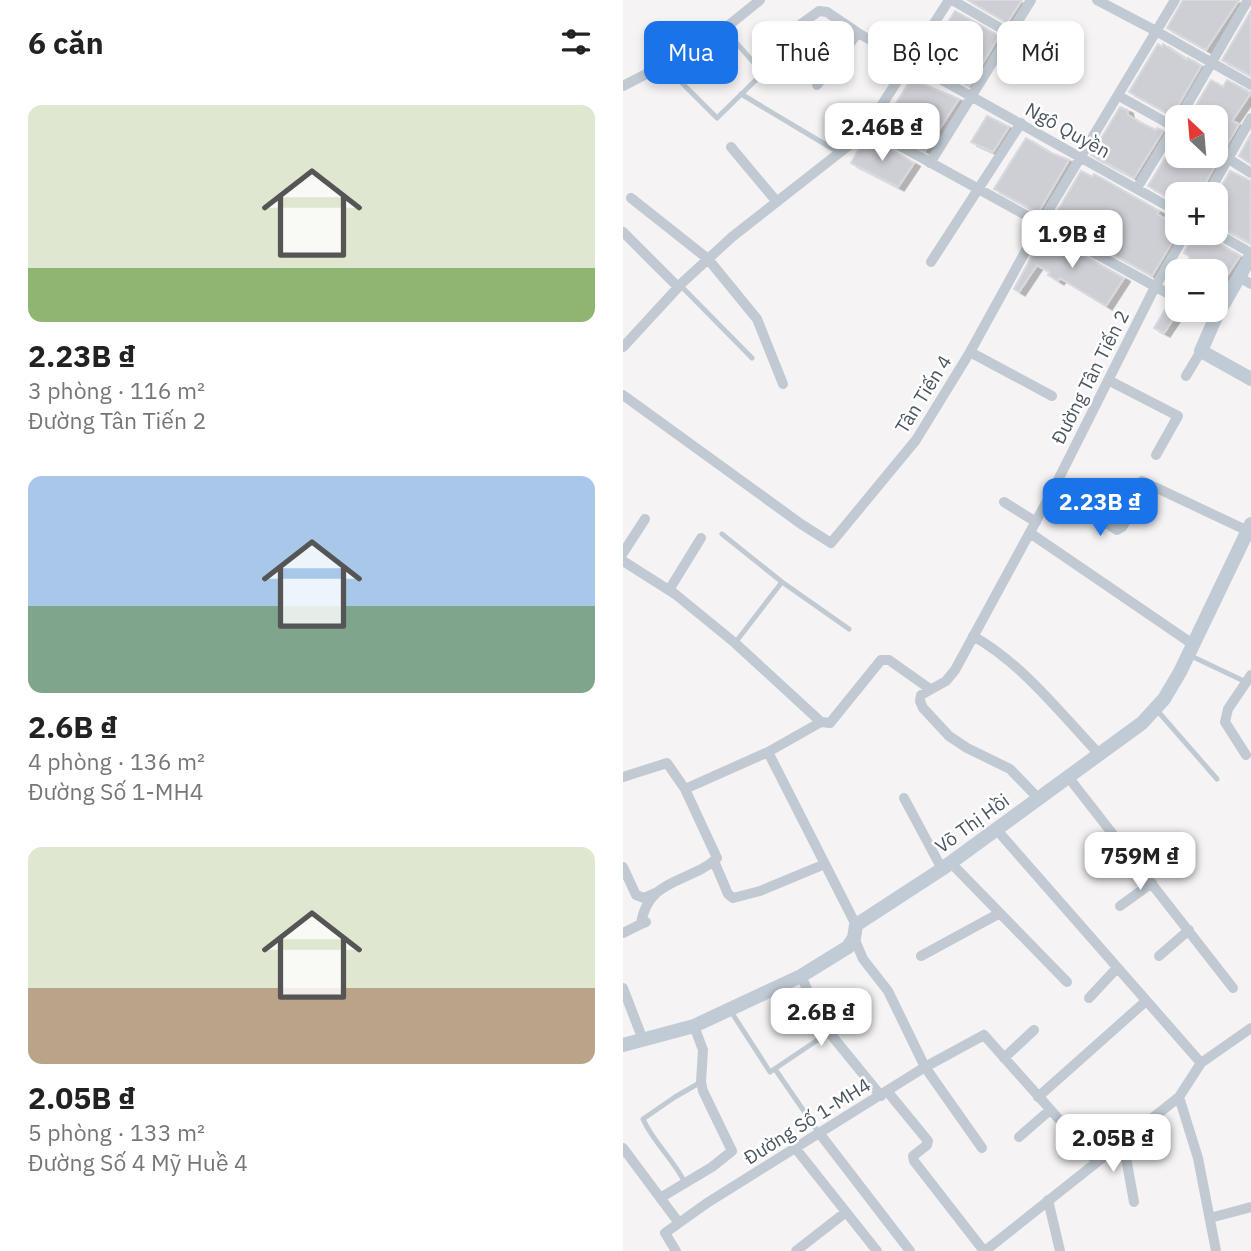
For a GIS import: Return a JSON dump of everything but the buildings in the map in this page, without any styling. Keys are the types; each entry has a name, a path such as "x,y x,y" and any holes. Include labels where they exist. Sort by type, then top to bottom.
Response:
{"street":[{"path":"734,21 760,0"},
{"path":"937,21 951,0 997,26"},
{"path":"1017,21 1031,0"},
{"path":"1097,0 1251,85"},
{"name":"Tân Tiến 4","path":"623,395 831,543 916,440 970,352 1041,223 1175,0"},
{"path":"1188,105 1248,0"},
{"name":"Ngô Quyền","path":"805,21 823,11 839,21"},
{"name":"Ngô Quyền","path":"854,30 868,38"},
{"path":"854,38 858,33"},
{"path":"930,163 997,53"},
{"path":"623,86 644,75"},
{"path":"865,134 896,84"},
{"name":"Ngô Quyền","path":"950,84 1165,205"},
{"path":"1119,96 1165,118"},
{"path":"1229,156 1251,118"},
{"path":"931,262 1021,123"},
{"path":"623,347 679,286 708,259 839,153 865,134 874,132 1165,292"},
{"path":"1136,188 1165,143"},
{"path":"731,147 777,202"},
{"path":"1229,159 1251,173"},
{"path":"631,198 708,259 757,319 783,384"},
{"path":"623,232 679,286"},
{"path":"1228,240 1251,254 1245,281 1228,303"},
{"name":"Đường Tân Tiến 2","path":"930,689 946,681 973,636 1053,490 1155,287 1179,245"},
{"path":"1186,376 1214,322"},
{"path":"1201,351 1251,379"},
{"path":"970,352 1052,396"},
{"path":"1108,380 1178,416 1156,455"},
{"path":"1142,481 1249,528"},
{"path":"1053,490 1117,530 1135,508"},
{"path":"1004,502 1191,650"},
{"path":"623,553 645,519"},
{"name":"Võ Thị Hồi","path":"623,1045 694,1027 801,976 848,947 855,932 1142,723 1164,699 1191,650 1249,528"},
{"path":"669,590 701,538"},
{"path":"623,561 669,590 735,643 821,722"},
{"path":"973,636 992,646 1020,671 1100,755"},
{"path":"685,789 768,752 821,722 830,723 881,660 889,660 930,689 921,695 920,701 923,708 949,736 1010,769 1039,799"},
{"path":"1245,755 1225,722 1228,709 1248,679"},
{"path":"768,752 825,864 855,932 863,959 888,991 925,1068 982,1148"},
{"path":"623,778 667,763 685,789 717,856 714,861 644,898 636,895 623,867"},
{"path":"1069,778 1233,988"},
{"path":"904,798 947,866 1000,913 1067,982"},
{"path":"996,829 1201,1063"},
{"path":"714,861 728,894 733,898 760,891 825,864"},
{"path":"1119,906 1152,883"},
{"path":"623,933 643,923 643,912 655,893"},
{"path":"921,956 1000,913"},
{"path":"1159,956 1189,930"},
{"path":"1089,998 1117,968"},
{"path":"801,976 829,1032 927,1141 927,1145 913,1156 915,1161 985,1251 999,1246 1048,1200 1179,1097 1201,1063 1251,1028"},
{"path":"623,988 643,1040"},
{"path":"1038,1097 1146,1001"},
{"path":"660,1198 732,1152 701,1082 703,1050 694,1027"},
{"path":"1004,1058 1034,1030"},
{"name":"Đường Số 1-MH4","path":"679,1223 884,1093 984,1035 1097,1162"},
{"path":"1179,1097 1198,1158 1216,1251"},
{"path":"1019,1137 1050,1111"},
{"path":"820,1134 910,1251"},
{"path":"1123,1141 1134,1202"},
{"path":"623,1148 679,1223 665,1233 673,1250"},
{"path":"796,1149 877,1251"},
{"path":"1048,1200 1059,1251"},
{"path":"1210,1218 1251,1207"},
{"path":"796,1251 846,1212"}],"lane":[{"path":"738,45 752,61"},
{"path":"683,84 717,118 752,84"},
{"path":"741,94 839,153"},
{"path":"679,286 752,358"},
{"path":"722,534 782,582 849,629"},
{"path":"735,643 782,582"},
{"path":"1191,650 1248,679"},
{"path":"1156,708 1217,779"},
{"path":"730,1010 770,1072 829,1032"},
{"path":"775,1069 820,1134"},
{"path":"685,1183 643,1119 701,1082"}]}
